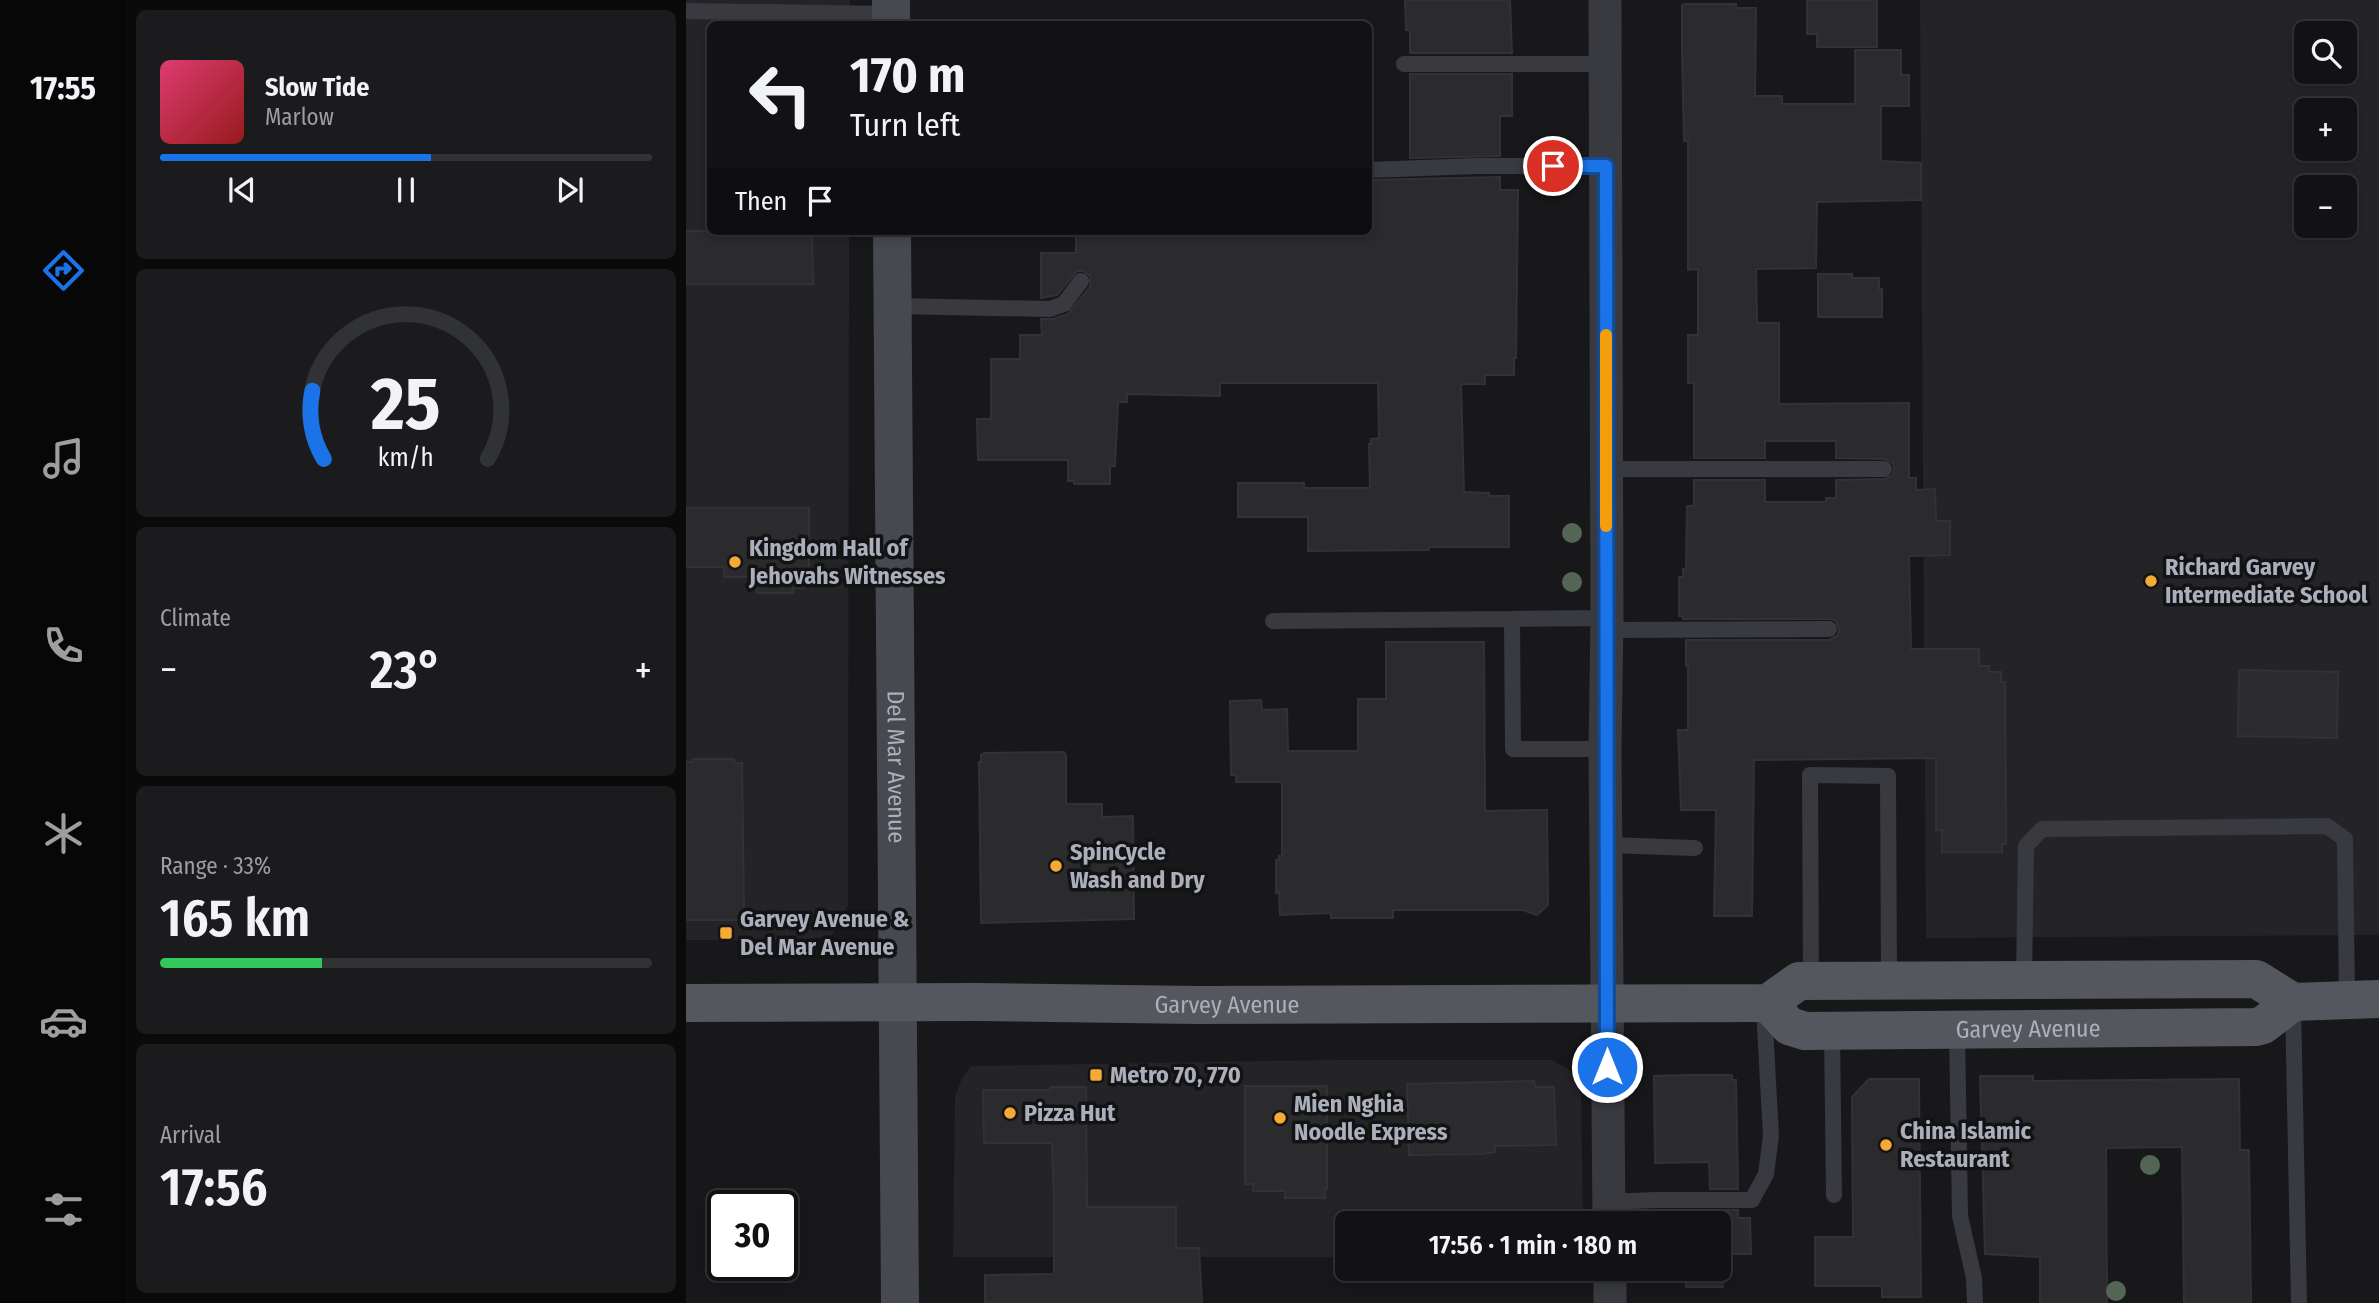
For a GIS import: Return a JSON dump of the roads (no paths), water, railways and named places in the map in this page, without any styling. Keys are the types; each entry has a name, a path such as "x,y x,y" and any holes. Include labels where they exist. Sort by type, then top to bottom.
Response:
{"main road":[{"name":"Del Mar Avenue","path":"892,235 900,1303"},
{"name":"Garvey Avenue","path":"686,1003 1766,1003 1799,981 2256,979 2293,1002 2263,1025 2256,1027 1832,1031 1797,1030 1789,1026 1766,1003"},
{"path":"2293,1002 2363,1000"}],"street":[{"path":"1605,0 1608,1211"},
{"path":"1610,1281 1610,1303"}],"lane":[{"path":"686,11 891,13"},
{"path":"1404,64 1605,64"},
{"path":"1372,170 1477,166 1606,166"},
{"path":"892,306 1051,309 1064,304 1081,281"},
{"path":"1606,469 1884,469"},
{"path":"1513,619 1513,748 1605,748"},
{"path":"1273,621 1513,619 1829,629"},
{"path":"1811,981 1810,775 1888,776 1889,980"},
{"path":"2024,980 2026,846 2042,829 2327,826 2345,839 2363,1000"},
{"path":"1607,845 1695,848"},
{"path":"2293,1002 2299,1303"},
{"path":"1615,1211 1655,1200 1752,1200 1766,1174 1771,1136 1766,1003"},
{"path":"1957,1030 1960,1216 1974,1278 1975,1303"},
{"path":"1832,1031 1834,1195"}],"place":[{"name":"Kingdom Hall of Jehovahs Witnesses","path":"735,562"},
{"name":"Richard Garvey Intermediate School","path":"2151,581"},
{"name":"SpinCycle Wash and Dry","path":"1056,866"},
{"name":"Garvey Avenue & Del Mar Avenue","path":"726,933"},
{"name":"Metro 70, 770","path":"1096,1075"},
{"name":"Pizza Hut","path":"1010,1113"},
{"name":"Mien Nghia Noodle Express","path":"1280,1118"},
{"name":"China Islamic Restaurant","path":"1886,1145"}]}
